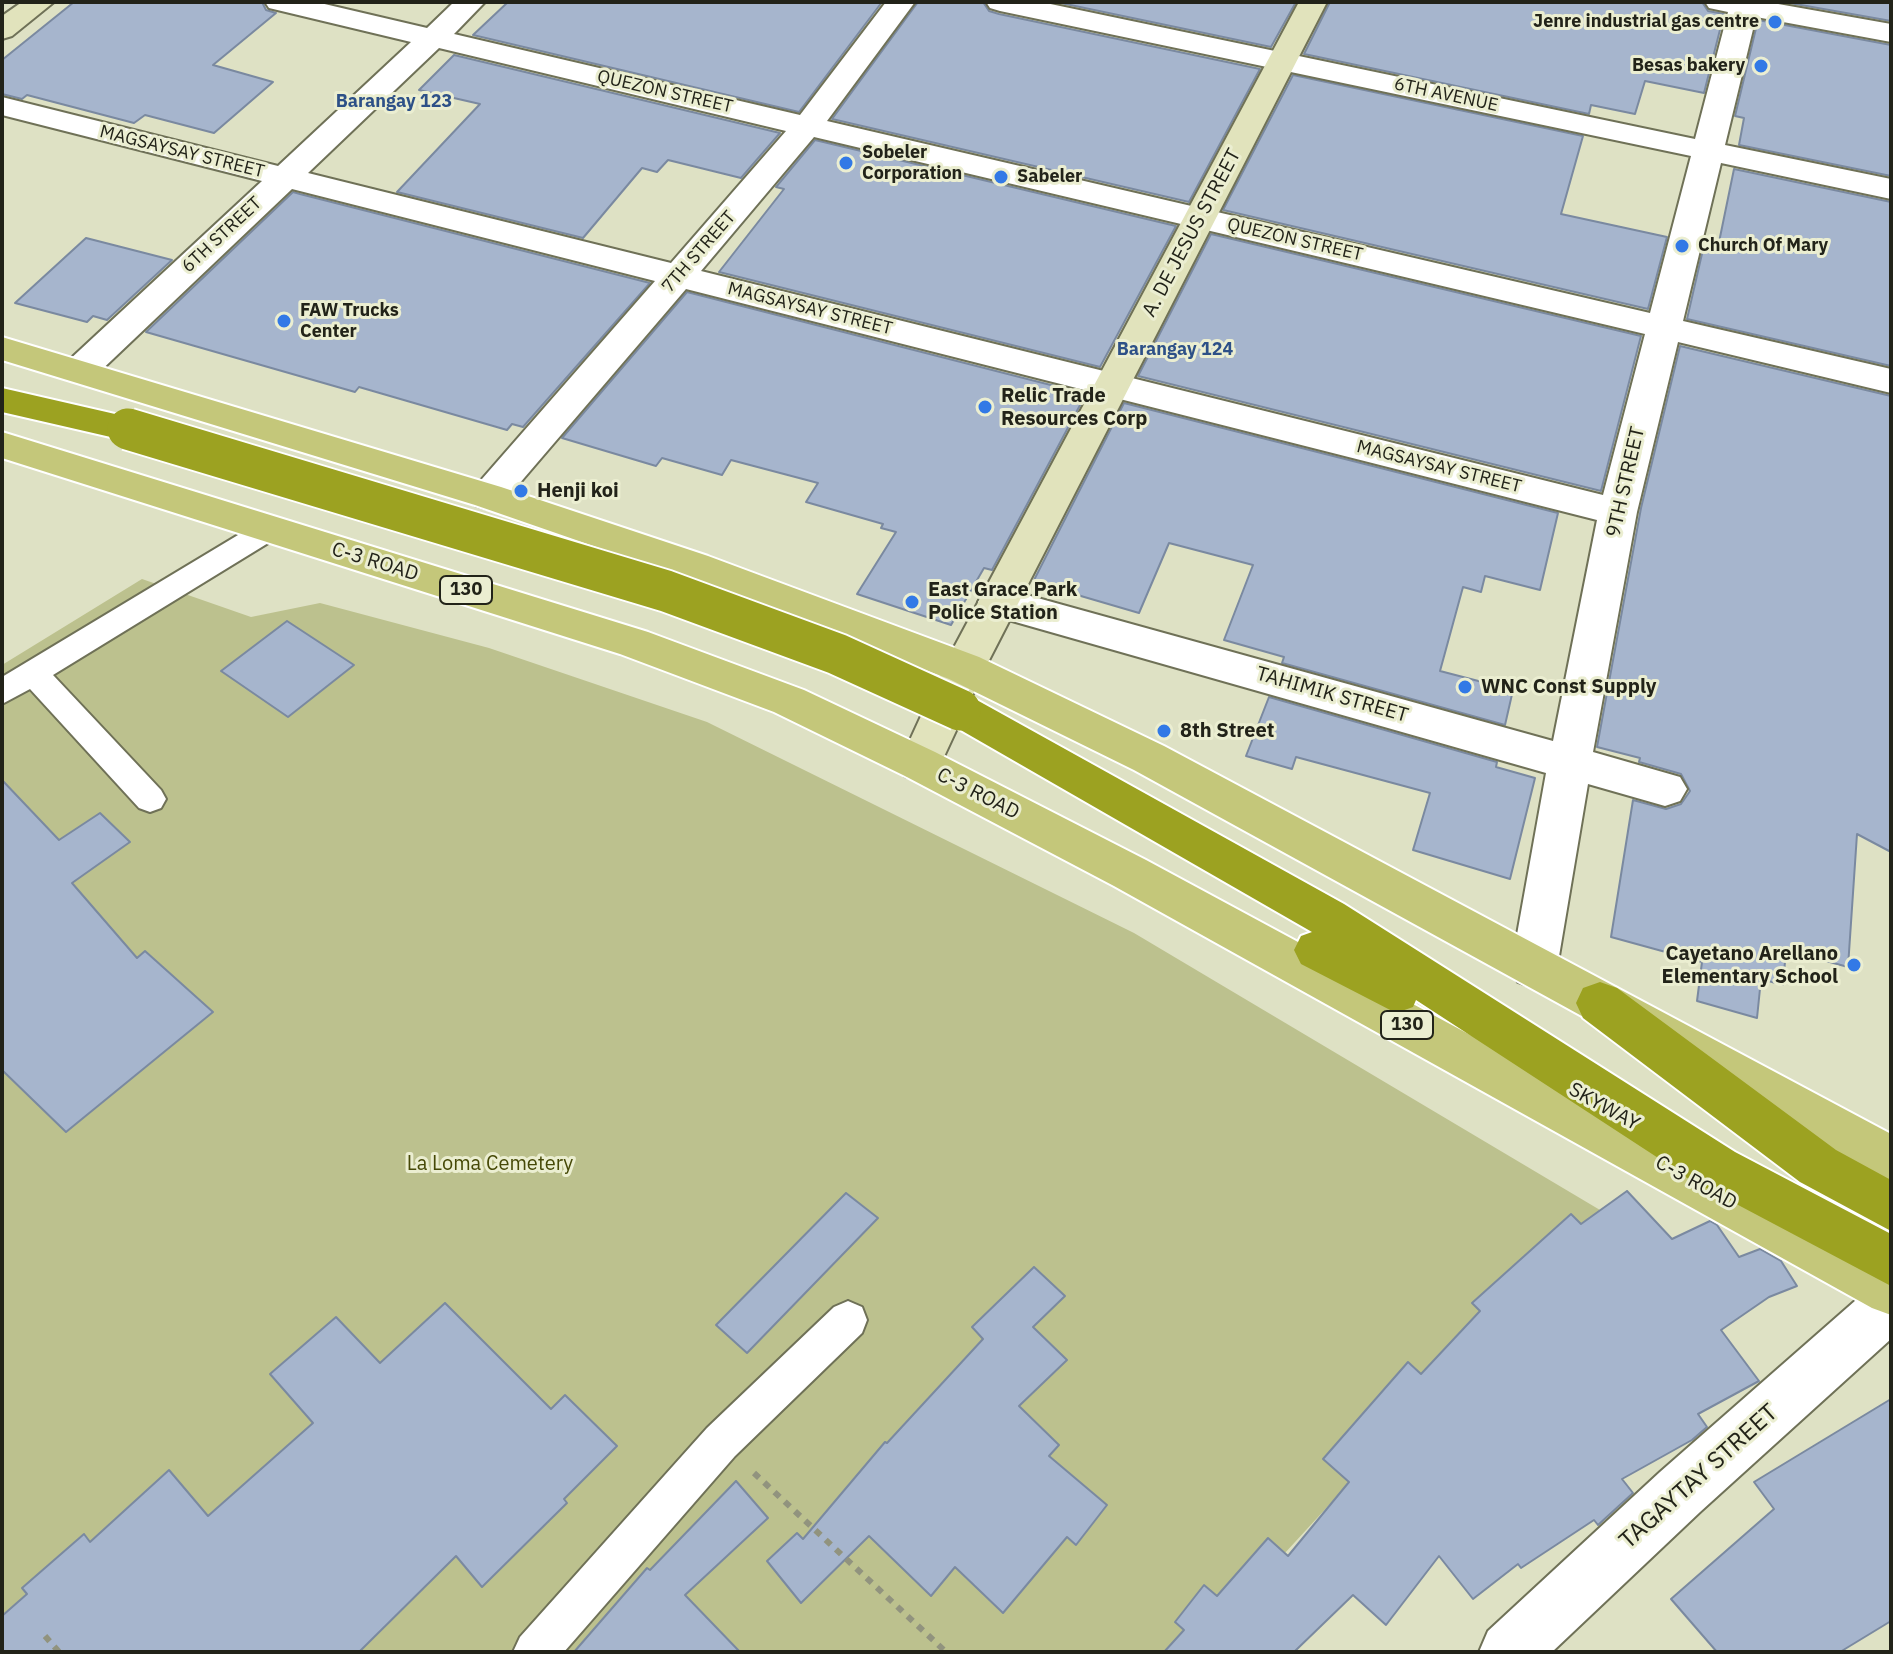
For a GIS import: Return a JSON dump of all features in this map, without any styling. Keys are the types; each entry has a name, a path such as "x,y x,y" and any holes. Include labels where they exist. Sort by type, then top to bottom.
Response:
{"highway":[{"path":"2,400 128,429 666,591 837,654 960,710 1328,918 1717,1168"},
{"name":"SKYWAY","path":"1317,950 1891,1261"},
{"path":"1600,1003 1818,1166 1891,1207"}],"main road":[{"path":"2,30 40,2"},
{"name":"A. DE JESUS STREET","path":"920,764 998,602 1313,2"},
{"path":"2,348 488,496 694,566 964,668 1149,758 1891,1160"},
{"name":"C-3 ROAD","path":"2,445 634,643 789,701 920,764 1130,873 1891,1290"}],"street":[{"name":"QUEZON STREET","path":"279,2 809,124 1891,381"},
{"name":"6TH STREET","path":"80,370 471,2"},
{"name":"7TH STREET","path":"488,496 809,124 901,2"},
{"name":"6TH AVENUE","path":"1000,2 1891,189"},
{"path":"1736,4 1891,33"},
{"name":"9TH STREET","path":"1534,968 1618,512 1709,149 1736,4"},
{"name":"MAGSAYSAY STREET","path":"2,106 1618,512"},
{"name":"TAHIMIK STREET","path":"998,602 1665,789"},
{"name":"TAGAYTAY STREET","path":"1509,1652 1680,1492 1891,1304"}],"lane":[{"path":"2,692 268,530"},
{"path":"33,673 150,799"},
{"path":"535,1652 721,1442 848,1320"}],"path":[{"path":"721,1442 946,1652"},
{"path":"45,1636 59,1652"}],"green space":[{"name":"La Loma Cemetery","path":"142,579 251,617 320,603 489,648 707,722 1134,933 1600,1210 1194,1652 2,1652 2,665"}],"building":[{"path":"74,2 262,2 266,10 276,13 213,65 273,82 214,133 145,115 134,123 27,95 22,99 2,94 2,60"},
{"path":"508,2 882,2 799,112 473,35"},
{"path":"918,2 983,2 989,11 999,14 1260,69 1189,202 832,119"},
{"path":"1056,2 1296,2 1271,47"},
{"path":"1330,2 1702,2 1708,11 1724,14 1704,93 1645,81 1635,114 1591,105 1589,114 1304,54"},
{"path":"1784,2 1891,2 1891,21"},
{"path":"1758,20 1891,45 1891,176 1739,145 1744,118 1735,116"},
{"path":"454,55 780,133 741,178 668,160 657,172 642,168 583,238 397,192 480,104 419,90"},
{"path":"1293,75 1583,136 1561,214 1667,237 1648,309 1223,210"},
{"path":"815,140 1176,226 1100,367 719,272 784,189 776,187"},
{"path":"1734,169 1891,202 1891,366 1687,319 1704,245 1718,247"},
{"path":"293,192 650,283 523,427 512,424 507,430 359,387 355,392 146,332"},
{"path":"1211,234 1641,336 1601,491 1138,376"},
{"path":"86,238 172,260 107,320 93,316 87,322 15,303"},
{"path":"687,292 1086,394 992,570 984,568 951,625 857,594 896,532 881,528 883,524 806,502 818,483 731,460 722,475 662,458 656,466 562,438"},
{"path":"1680,346 1891,396 1891,852 1857,834 1848,967 1786,950 1783,985 1761,979 1757,1018 1697,1001 1702,962 1611,937 1633,800 1666,809 1681,804 1690,791 1681,774 1639,762 1640,758 1597,747 1641,508"},
{"path":"1124,403 1558,513 1540,590 1485,576 1481,592 1463,587 1440,671 1513,690 1505,725 1282,663 1284,657 1224,640 1253,565 1169,543 1139,613 1033,582"},
{"path":"287,621 354,665 288,717 221,671"},
{"path":"1269,697 1497,762 1496,767 1535,778 1510,879 1413,850 1430,793 1296,757 1292,769 1246,756"},
{"path":"2,780 59,840 100,813 130,842 72,883 137,958 145,951 213,1012 66,1132 2,1070"},
{"path":"1627,1191 1672,1239 1710,1221 1717,1225 1739,1257 1760,1249 1781,1261 1797,1286 1769,1297 1721,1330 1759,1381 1698,1414 1707,1427 1692,1440 1622,1479 1633,1493 1598,1525 1594,1520 1521,1568 1518,1564 1473,1599 1439,1556 1386,1625 1353,1595 1294,1652 1164,1652 1184,1630 1175,1622 1204,1585 1217,1596 1268,1538 1288,1556 1349,1482 1323,1459 1408,1362 1421,1374 1480,1311 1472,1303 1571,1214 1581,1224"},
{"path":"846,1193 878,1218 747,1353 716,1325"},
{"path":"1034,1267 1065,1296 1033,1327 1067,1360 1019,1406 1059,1445 1049,1456 1107,1505 1076,1545 1067,1537 1003,1613 955,1567 931,1596 869,1536 801,1603 767,1561 797,1533 803,1539 885,1442 983,1339 972,1327"},
{"path":"445,1303 551,1409 565,1395 617,1446 564,1499 567,1503 482,1587 456,1556 359,1652 2,1652 2,1616 27,1594 22,1588 84,1534 90,1542 169,1470 208,1516 313,1423 270,1374 336,1317 380,1363"},
{"path":"1891,1399 1891,1621 1840,1652 1717,1652 1671,1599 1774,1509 1754,1482"},
{"path":"736,1481 768,1518 685,1595 740,1652 574,1652 647,1568 650,1570"}],"place":[{"name":"Jenre industrial gas centre","path":"1775,22"},
{"name":"Besas bakery","path":"1761,66"},
{"name":"Sobeler Corporation","path":"846,163"},
{"name":"Sabeler","path":"1001,177"},
{"name":"Church Of Mary","path":"1682,246"},
{"name":"FAW Trucks Center","path":"284,321"},
{"name":"Relic Trade Resources Corp","path":"985,407"},
{"name":"Henji koi","path":"521,491"},
{"name":"East Grace Park Police Station","path":"912,602"},
{"name":"WNC Const Supply","path":"1465,687"},
{"name":"8th Street","path":"1164,731"},
{"name":"Cayetano Arellano Elementary School","path":"1854,965"}],"district":[{"name":"Barangay 123","path":"394,102"},
{"name":"Barangay 124","path":"1175,350"}]}
